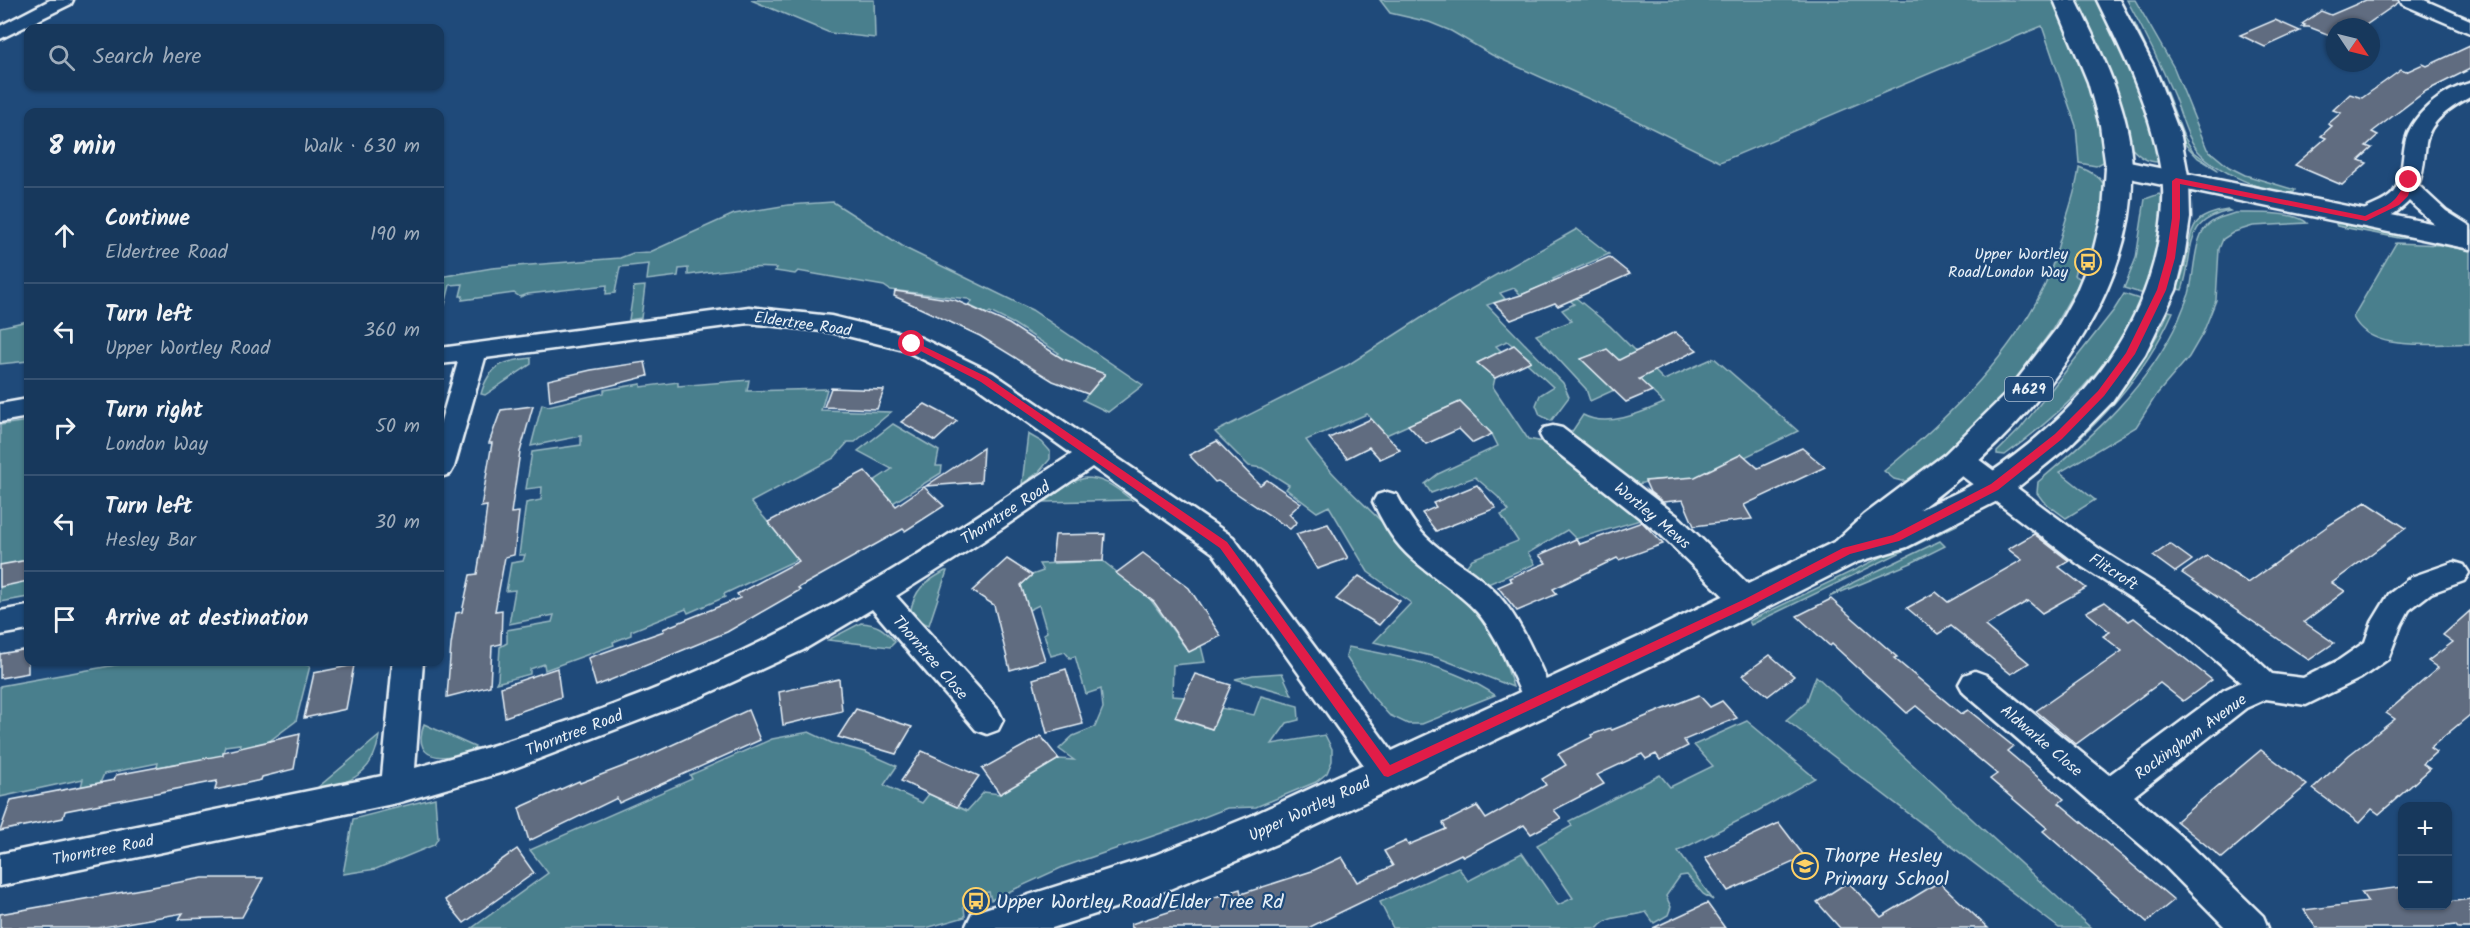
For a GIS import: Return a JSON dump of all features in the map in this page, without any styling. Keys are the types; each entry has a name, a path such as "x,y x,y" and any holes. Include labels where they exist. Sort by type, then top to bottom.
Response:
{"main road":[{"name":"Upper Wortley Road","path":"1847,550 1873,525 1934,483 2019,402 2055,354 2103,267 2112,239 2119,168 2105,95 2066,0"},
{"name":"Upper Wortley Road","path":"987,928 1076,901 1186,863 1388,772 1748,602 1847,550 1895,538 1995,487 2059,437 2101,394 2130,354 2161,290 2170,258 2176,218 2176,181 2160,113 2142,67 2108,0"},
{"path":"2119,168 2470,238"}],"street":[{"path":"0,33 64,0"},
{"path":"2409,0 2470,27"},
{"path":"2366,218 2396,203 2404,196 2408,187 2418,134 2430,114 2451,98 2470,89"},
{"path":"2408,187 2438,216 2470,238"},
{"name":"Eldertree Road","path":"444,356 749,315 831,324 912,344 984,379 1223,545 1388,772"},
{"path":"444,453 474,352"},
{"path":"0,413 24,409"},
{"name":"Wortley Mews","path":"1553,435 1670,526 1748,602"},
{"name":"Thorntree Road","path":"0,870 397,788 507,757 689,688 792,641 876,593 1019,504 1093,453"},
{"name":"Flitcroft","path":"1960,460 2108,570 2162,602 2214,640 2242,663 2264,686"},
{"path":"1387,502 1396,523 1413,544 1482,597 1510,638 1540,701"},
{"name":"Rockingham Avenue","path":"2109,795 2235,699 2264,686 2306,692 2350,669 2377,650 2387,622 2399,602 2421,585 2454,573"},
{"name":"Thorntree Close","path":"876,593 925,652 987,720"},
{"path":"0,622 24,619"},
{"path":"397,788 408,666"},
{"name":"Aldwarke Close","path":"1975,684 2109,795"},
{"path":"2109,795 2174,852 2250,928"}],"green space":[{"path":"751,0 874,0 875,38 830,33"},
{"path":"1380,0 2054,0 2094,99 2105,161 2096,166 2079,163 2076,126 2042,26 1720,162 1629,117 1492,55 1451,31 1429,22 1390,13"},
{"path":"2076,0 2099,0 2143,99 2160,162 2143,158 2129,145 2097,46"},
{"path":"2127,0 2135,0 2174,68 2207,149 2229,167 2245,175 2295,190 2294,192 2270,190 2257,186 2217,166 2198,151 2187,132 2174,96 2146,35"},
{"path":"2132,24 2135,24 2163,83 2184,137 2193,151 2218,170 2198,158 2185,144 2152,64"},
{"path":"2079,167 2095,175 2103,183 2104,209 2091,257 2077,255 2074,275 2081,279 2052,330 1998,403 1927,472 1909,481 1894,479 1884,471 1930,431 1974,386 2014,337 2031,311 2050,271"},
{"path":"2159,194 2164,199 2160,235 2156,259 2144,294 2124,288 2136,258 2145,199"},
{"path":"833,202 907,249 1032,310 1143,385 1108,412 1083,400 1104,375 1045,365 1059,353 1014,324 990,312 987,314 968,305 972,301 968,299 890,290 884,286 798,271 795,274 775,271 777,268 743,268 688,275 688,268 679,269 678,276 647,280 649,264 620,267 615,293 606,294 607,285 528,294 520,297 514,293 462,300 463,296 460,296 463,284 450,285 444,305 444,276 492,268 620,258 633,253 650,252 734,214 788,205"},
{"path":"2230,211 2203,222 2197,230 2192,240 2182,290 2177,289 2185,265 2190,237 2196,224 2207,215"},
{"path":"2235,213 2293,216 2307,223 2253,226 2234,232 2223,239 2219,249 2216,300 2203,333 2189,357 2157,394 2136,427 2060,472 2095,500 2066,518 2043,501 2037,493 2038,482 2099,428 2152,367 2179,319 2189,294 2202,233 2212,222"},
{"path":"2342,223 2421,239 2399,238 2336,224"},
{"path":"1577,229 1609,254 1553,279 1610,326 1664,380 1714,358 1798,431 1745,457 1738,495 1672,479 1645,482 1632,487 1567,439 1583,415 1592,419 1613,420 1635,415 1664,403 1607,349 1582,359 1614,390 1590,401 1586,389 1536,335 1572,321 1562,310 1574,304 1550,283 1521,295 1514,288 1500,293 1505,299 1487,305 1563,383 1569,397 1551,421 1540,415 1536,405 1540,395 1553,387 1527,363 1531,360 1507,341 1496,346 1501,351 1478,363 1495,378 1493,387 1528,439 1549,443 1647,518 1576,539 1567,530 1528,553 1535,564 1481,587 1462,572 1472,559 1518,541 1501,515 1509,511 1498,497 1475,477 1431,493 1425,484 1438,474 1498,446 1492,434 1460,402 1386,435 1367,414 1306,440 1332,472 1399,542 1470,607 1495,641 1513,687 1439,658 1374,642 1411,603 1368,572 1329,506 1317,512 1286,489 1289,485 1262,468 1249,466 1215,432 1348,365 1429,313"},
{"path":"2396,243 2441,245 2470,251 2470,344 2423,345 2389,342 2374,337 2362,329 2353,317"},
{"path":"645,286 641,318 629,320 634,287"},
{"path":"2124,294 2142,300 2108,358 2068,403 2037,430 2005,455 1997,454 2020,429 2114,310"},
{"path":"2169,311 2173,312 2147,360 2115,402 2078,440 2036,474 2032,474 2074,438 2111,401 2143,360"},
{"path":"24,322 24,361 0,364 0,327"},
{"path":"531,358 531,364 485,395 481,394 488,377 499,366"},
{"path":"749,380 747,391 827,389 821,410 891,412 855,442 848,442 834,458 751,502 777,533 837,501 858,525 794,561 724,594 725,597 688,613 686,609 631,631 631,635 613,642 614,645 545,670 544,664 530,669 530,674 496,683 500,647 507,643 507,630 552,622 554,615 509,624 515,590 506,591 511,563 523,561 525,555 519,555 526,503 541,500 542,487 526,489 532,452 581,445 581,436 531,446 542,404 548,406 604,393 604,390 641,384 641,387 678,382 678,386"},
{"path":"24,422 24,598 0,602 0,425"},
{"path":"893,424 939,451 936,466 942,466 941,473 872,516 874,481 892,469 858,451"},
{"path":"1028,434 1042,442 1050,451 1050,459 1039,472 1022,484"},
{"path":"1085,478 1104,482 1132,500 1045,502 1072,482"},
{"path":"1954,522 1958,523 1957,525 1751,625 1749,621"},
{"path":"1940,541 1945,546 1911,563 1829,597 1854,582"},
{"path":"1103,561 1150,599 1188,651 1201,646 1205,662 1173,665 1172,696 1185,697 1176,718 1212,729 1221,708 1254,715 1261,696 1298,706 1299,720 1287,723 1272,744 1325,735 1332,749 1332,761 1327,773 1316,782 1256,807 1227,808 1063,867 991,900 989,892 963,898 965,917 926,928 472,928 548,873 530,850 692,779 690,775 772,739 809,732 832,743 865,752 897,766 884,785 922,803 929,794 967,811 984,792 1000,794 1059,759 1074,760 1059,749 1073,736 1095,727 1103,708 1101,689 1086,694 1075,656 1070,658 1065,652 1051,656 1039,605 1029,610 1003,616 997,607 1032,575 1043,571 1039,564"},
{"path":"947,571 929,625 916,620 910,613 918,592 926,583"},
{"path":"861,623 880,628 895,642 890,647 828,640"},
{"path":"1348,647 1405,658 1443,669 1495,695 1422,724 1408,724 1389,715 1373,697 1346,657"},
{"path":"110,666 310,666 296,721 268,742 239,750 240,744 225,746 222,756 157,767 158,763 104,774 100,783 81,787 83,779 0,797 0,686"},
{"path":"1282,673 1292,695 1235,679 1253,675"},
{"path":"1816,676 2091,928 2059,928 1786,720 1806,703"},
{"path":"1747,721 1815,778 1754,813 1678,851 1713,900 1703,894 1687,875 1680,876 1666,896 1671,907 1668,915 1654,923 1646,912 1608,920 1598,928 1393,928 1380,902 1458,867 1468,881 1522,853 1558,905 1573,898 1537,845 1572,826 1569,821 1660,775 1670,787 1713,766 1694,745"},
{"path":"424,724 479,749 448,757 429,754 423,748 421,738"},
{"path":"379,736 372,759 359,774 340,784 316,789"},
{"path":"435,798 438,838 434,845 376,869 343,874 353,819"}],"building":[{"path":"2366,0 2398,0 2399,2 2376,18 2326,18 2326,34 2309,27 2302,27 2305,25 2302,24 2321,11 2331,15"},
{"path":"2275,20 2300,31 2265,47 2240,35"},
{"path":"2470,46 2470,69 2426,91 2372,132 2378,135 2366,146 2372,148 2359,160 2367,163 2342,185 2295,165 2326,138 2321,136 2332,126 2328,124 2341,113 2333,110 2350,94 2362,98 2401,70 2406,72 2423,64 2427,66"},
{"path":"1609,257 1630,274 1558,306 1555,303 1511,320 1494,303 1521,295"},
{"path":"895,291 955,300 1009,324 1063,359 1105,374 1088,394 1053,381 980,336 894,296"},
{"path":"1675,332 1697,350 1639,379 1652,391 1626,402 1581,359 1607,349 1619,360"},
{"path":"1514,345 1531,361 1495,378 1477,363"},
{"path":"645,362 648,376 550,401 548,380 591,370"},
{"path":"831,388 884,390 877,409 824,407"},
{"path":"1460,402 1492,434 1473,443 1459,429 1426,444 1408,425"},
{"path":"925,404 957,421 935,441 901,422"},
{"path":"533,406 520,452 511,513 519,512 514,555 505,557 495,611 502,610 501,644 492,646 490,686 447,697 456,613 462,612 470,575 477,574 483,539 487,506 481,507 492,443 489,443 501,410"},
{"path":"1371,419 1400,450 1380,459 1369,447 1347,458 1329,438"},
{"path":"1217,441 1260,485 1267,480 1301,503 1289,514 1297,522 1290,529 1218,481 1215,482 1189,455"},
{"path":"983,448 981,482 926,486"},
{"path":"1802,448 1825,467 1744,505 1752,519 1694,526 1683,500 1663,502 1650,492 1645,481 1695,477 1742,454 1758,468"},
{"path":"865,471 896,506 924,487 944,506 905,531 903,529 798,588 800,590 727,632 596,686 588,658 664,631 663,629 740,598 737,594 799,561 768,522"},
{"path":"1477,485 1496,508 1436,531 1422,513 1436,507 1433,503"},
{"path":"2366,502 2406,528 2332,583 2345,591 2304,622 2334,643 2309,660 2182,573 2207,556 2248,583 2329,525"},
{"path":"1642,522 1663,544 1619,560 1617,558 1553,589 1557,594 1517,611 1498,587 1512,581 1509,578 1546,563 1539,555 1576,539 1580,544"},
{"path":"1328,524 1348,558 1317,569 1296,534"},
{"path":"1105,534 1103,561 1052,562 1055,535"},
{"path":"2034,534 2069,561 2059,567 2086,588 2042,613 2028,601 1985,626 2029,663 2011,674 1951,626 1938,634 1907,608 1936,592 1948,602 2022,560 2008,549"},
{"path":"2170,544 2192,560 2175,572 2153,556"},
{"path":"1143,553 1189,588 1221,636 1189,652 1154,602 1116,573"},
{"path":"1007,559 1032,575 1021,585 1045,660 1010,670 994,605 972,591"},
{"path":"24,561 24,582 0,587 0,565"},
{"path":"1359,576 1400,601 1379,625 1336,599"},
{"path":"1831,599 1897,657 1894,658 1961,714 1968,710 2013,746 2007,751 2064,799 2059,803 2174,900 2147,922 2043,831 2047,828 1990,779 1997,774 1916,706 1907,713 1832,644 1830,646 1797,616"},
{"path":"2105,602 2129,621 2134,618 2212,680 2183,701 2160,683 2076,744 2036,711 2122,651 2103,636 2110,632 2086,612"},
{"path":"2470,611 2470,715 2430,748 2436,752 2423,764 2430,769 2379,814 2372,809 2359,823 2313,789 2349,755 2395,719 2386,713 2438,668 2428,661 2453,642 2443,635"},
{"path":"24,650 24,666 28,666 28,673 0,678 0,654"},
{"path":"1770,655 1794,676 1768,696 1743,675"},
{"path":"354,666 346,709 304,718 314,673"},
{"path":"557,668 561,697 505,717 501,687"},
{"path":"1066,669 1083,724 1047,733 1033,679"},
{"path":"1195,674 1231,685 1212,729 1175,717"},
{"path":"839,679 842,711 783,725 779,692"},
{"path":"1699,695 1710,707 1722,701 1737,718 1684,740 1688,746 1660,760 1656,754 1646,759 1642,754 1597,775 1604,784 1554,810 1561,818 1531,834 1524,825 1463,857 1461,854 1308,928 1132,928 1131,924 1240,889 1241,894 1312,871 1342,857 1357,882 1393,866 1384,851 1406,841 1408,845 1446,829 1443,823 1477,806 1486,819 1546,785 1542,779 1566,765 1558,754 1592,737 1591,735 1610,728 1612,730"},
{"path":"856,709 912,727 896,754 838,737"},
{"path":"748,710 760,740 619,803 617,798 529,841 519,808 579,781 580,783 637,761"},
{"path":"300,734 294,769 262,777 261,780 215,790 217,781 65,811 63,818 0,831 11,800 114,780 116,775 223,755 223,752"},
{"path":"1041,736 1059,759 1000,794 982,769"},
{"path":"2261,750 2307,785 2222,858 2176,821"},
{"path":"922,751 979,776 957,807 901,781"},
{"path":"1779,823 1805,857 1728,891 1705,858"},
{"path":"517,849 534,873 464,923 445,900"},
{"path":"203,878 263,878 242,917 179,919 183,913 98,928 0,928 0,914"},
{"path":"1848,882 1881,917 1939,882 1988,928 1840,928 1817,902"},
{"path":"2398,888 2398,910 2452,910 2452,901 2470,899 2470,928 2458,928 2455,925 2431,928 2316,928 2304,910 2368,902 2361,892"},
{"path":"1707,903 1725,928 1653,928"}],"place":[{"name":"Upper Wortley Road/London Way","path":"2088,262"},
{"name":"Thorpe Hesley Primary School","path":"1805,866"},
{"name":"Upper Wortley Road/Elder Tree Rd","path":"976,901"}],"route":[{"path":"912,344 984,379 1223,545 1388,772 1748,602 1847,550 1895,538 1995,487 2059,437 2101,394 2130,354 2151,315 2170,258 2176,218 2176,181 2366,218 2382,212 2404,196 2409,180"}]}
